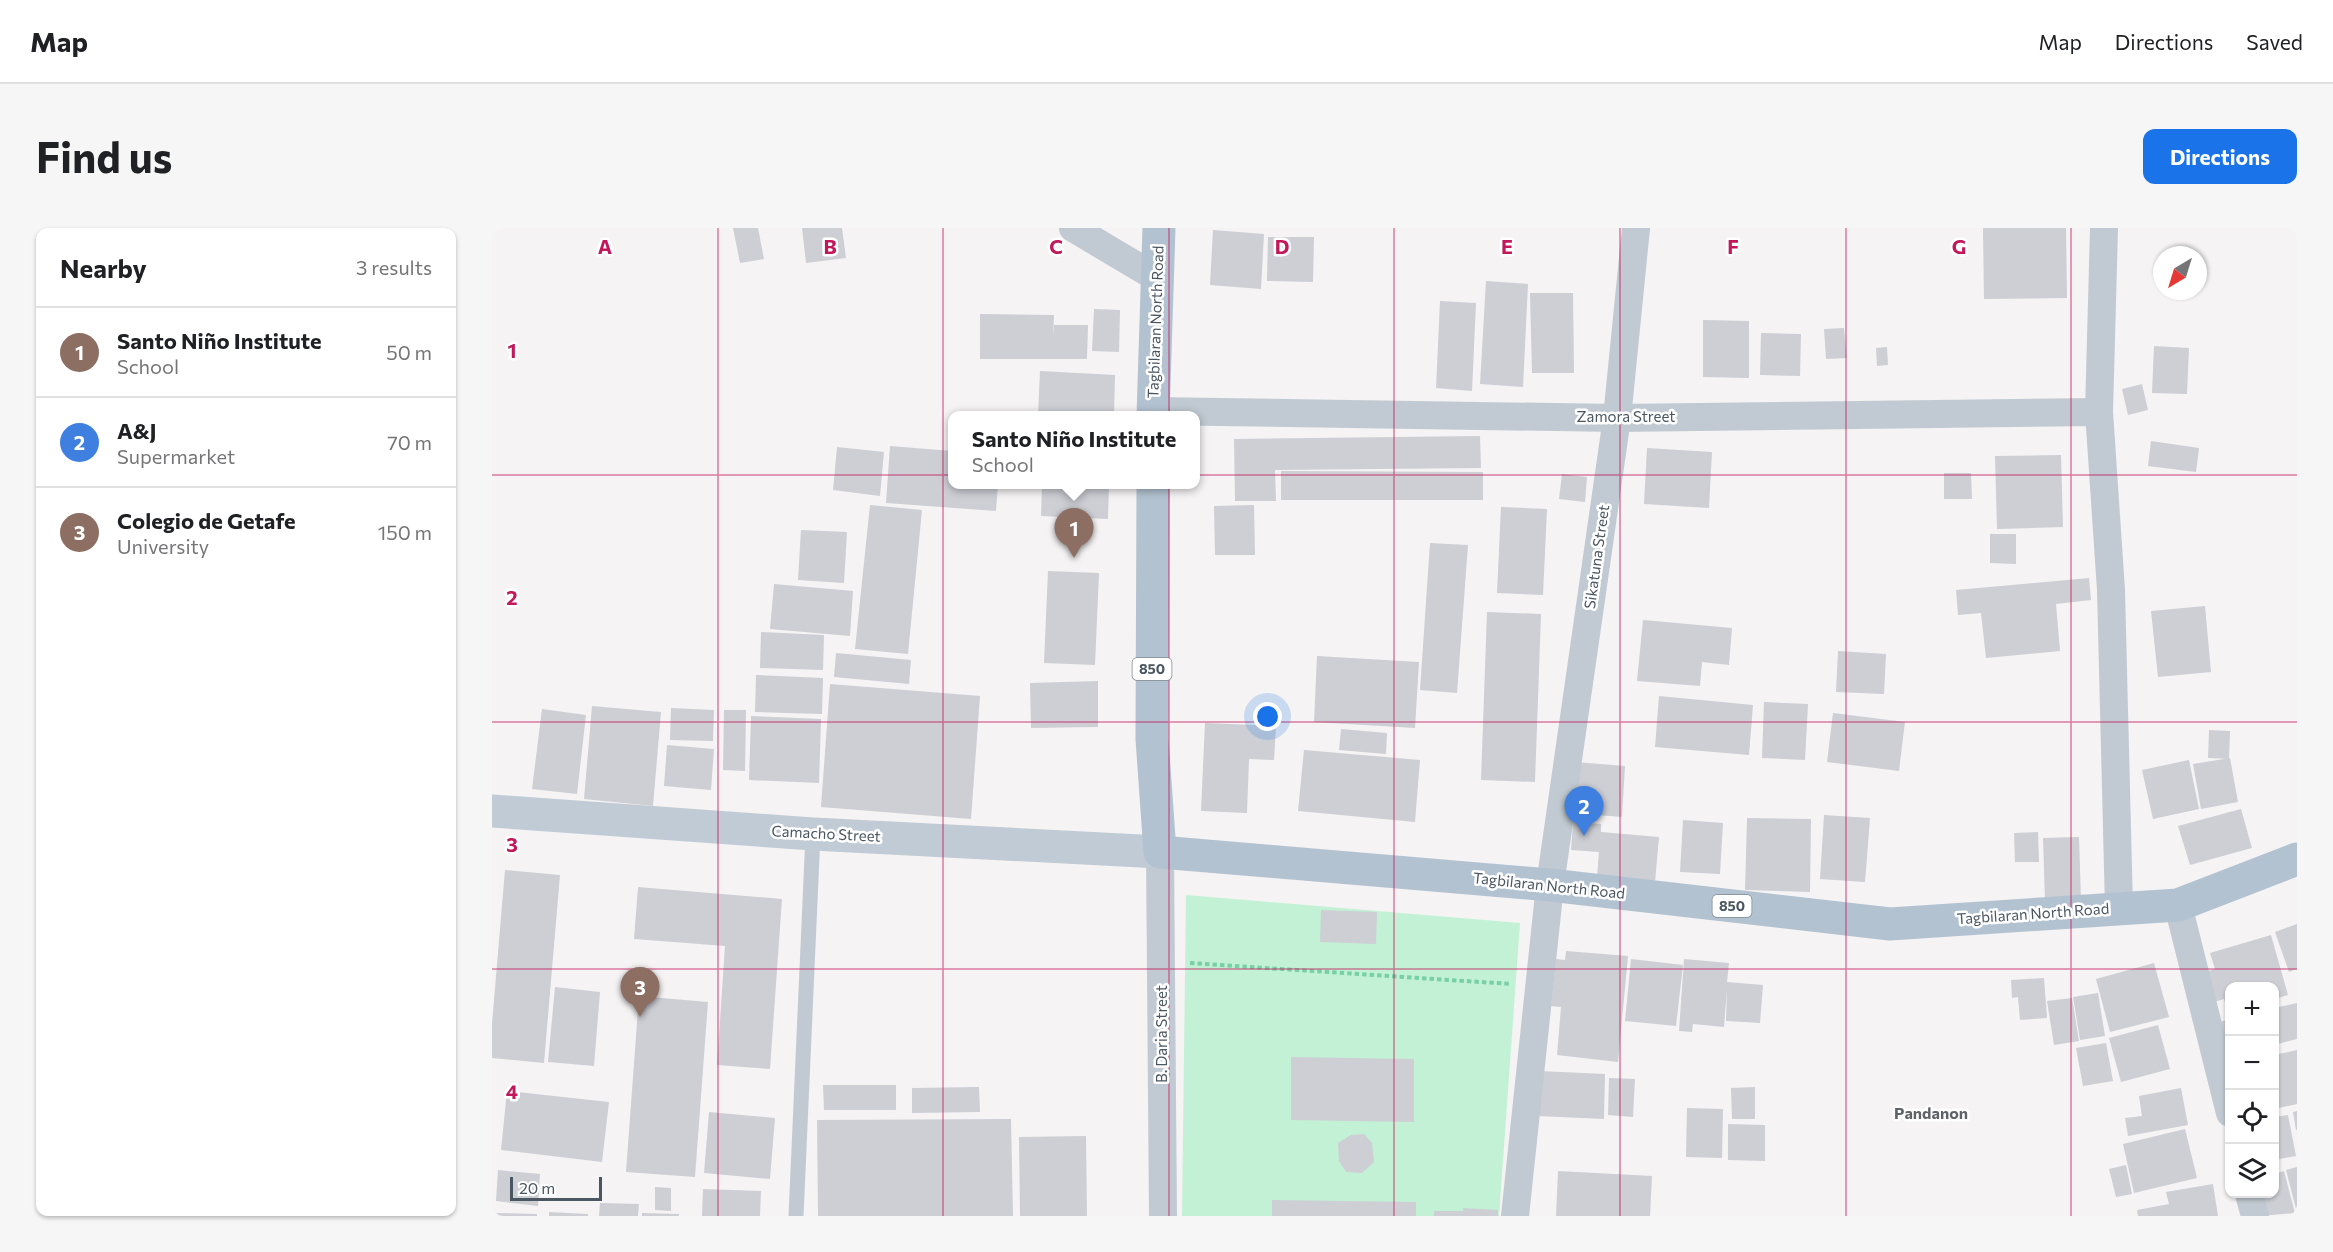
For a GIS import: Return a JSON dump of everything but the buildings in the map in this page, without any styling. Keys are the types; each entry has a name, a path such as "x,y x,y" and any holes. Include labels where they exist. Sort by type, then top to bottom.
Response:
{"main road":[{"name":"Tagbilaran North Road","path":"1153,411 1159,228"},
{"name":"850","path":"1153,489 1152,739 1160,852"},
{"name":"Tagbilaran North Road","path":"1160,852 1550,885 1890,924 2178,905 2297,859"}],"street":[{"path":"1073,228 1157,278"},
{"name":"Sikatuna Street","path":"1515,1216 1550,885 1617,418 1636,228"},
{"path":"2104,228 2099,412 2111,590 2119,908"},
{"name":"Zamora Street","path":"1200,414 1617,418 2099,412"},
{"name":"Camacho Street","path":"492,811 813,834 1160,852"},
{"name":"B. Daria Street","path":"1160,852 1163,1216"},
{"path":"2178,905 2225,1097"},
{"path":"2251,1198 2255,1216"}],"lane":[{"path":"796,1216 813,834"}],"path":[{"path":"1161,961 1539,986"}],"green space":[{"path":"1186,895 1520,923 1499,1216 1182,1216"}],"place":[{"name":"Santo Niño Institute","path":"1074,558"},
{"name":"A&J","path":"1584,836"},
{"name":"Colegio de Getafe","path":"640,1017"}],"district":[{"name":"Pandanon","path":"1931,1113"}]}
